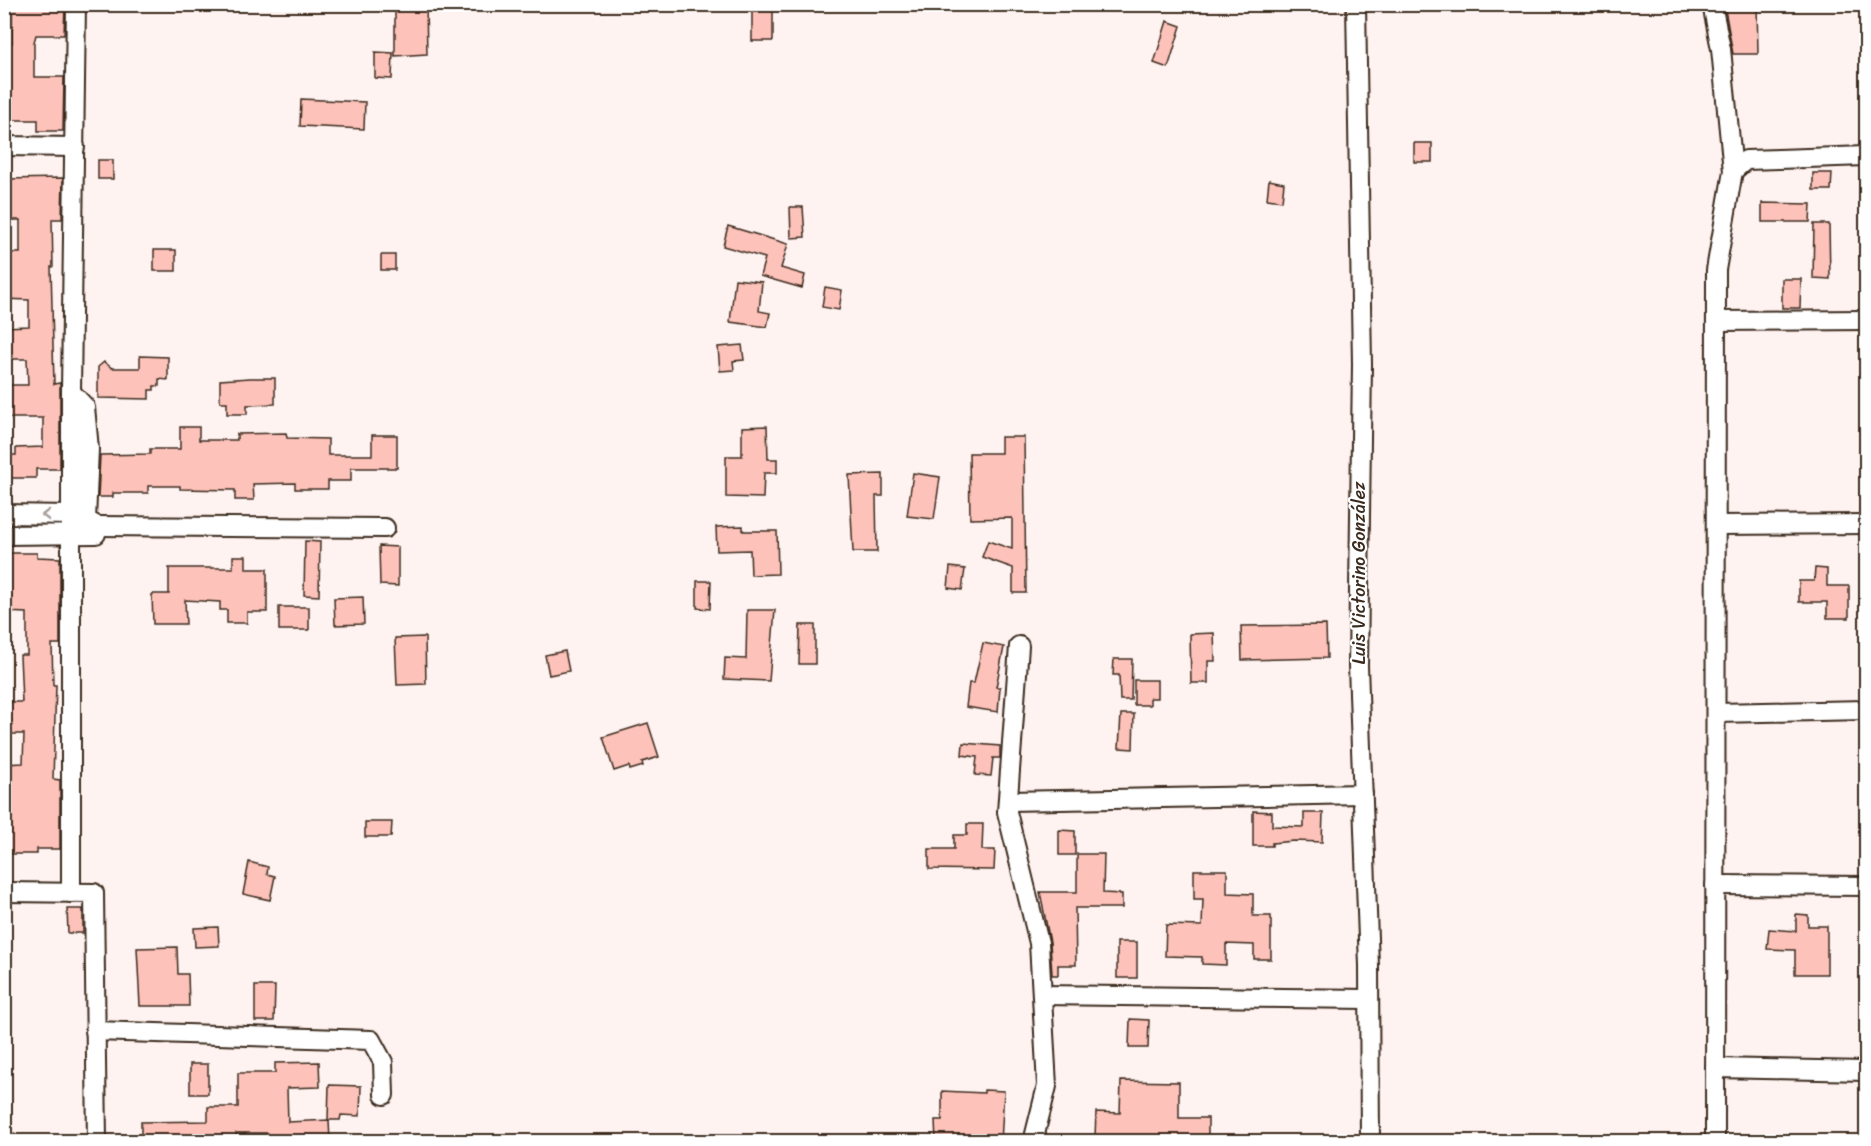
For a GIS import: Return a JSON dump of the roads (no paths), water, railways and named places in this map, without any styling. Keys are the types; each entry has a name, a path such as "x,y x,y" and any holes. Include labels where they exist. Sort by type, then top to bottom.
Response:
{"street":[{"path":"76,4 71,392 85,407 89,449 88,524"},
{"name":"Luis Victorino González","path":"1356,4 1362,222 1362,364 1357,577 1369,999 1370,1142"},
{"path":"1712,4 1721,50 1733,171 1716,270 1715,1142"},
{"path":"4,146 75,147"},
{"path":"1733,171 1746,160 1866,156"},
{"path":"1716,321 1866,320"},
{"path":"4,514 88,524 384,528"},
{"path":"4,535 71,535 88,524"},
{"path":"1716,525 1866,524"},
{"path":"71,535 71,893"},
{"path":"1019,646 1007,812 1040,943 1047,1086 1033,1142"},
{"path":"1716,713 1866,710"},
{"path":"1008,801 1362,794"},
{"path":"1715,885 1866,886"},
{"path":"4,892 94,893 97,1142"},
{"path":"1042,995 1369,999"},
{"path":"95,1031 371,1040 383,1062 384,1095"},
{"path":"1715,1068 1866,1071"}]}
